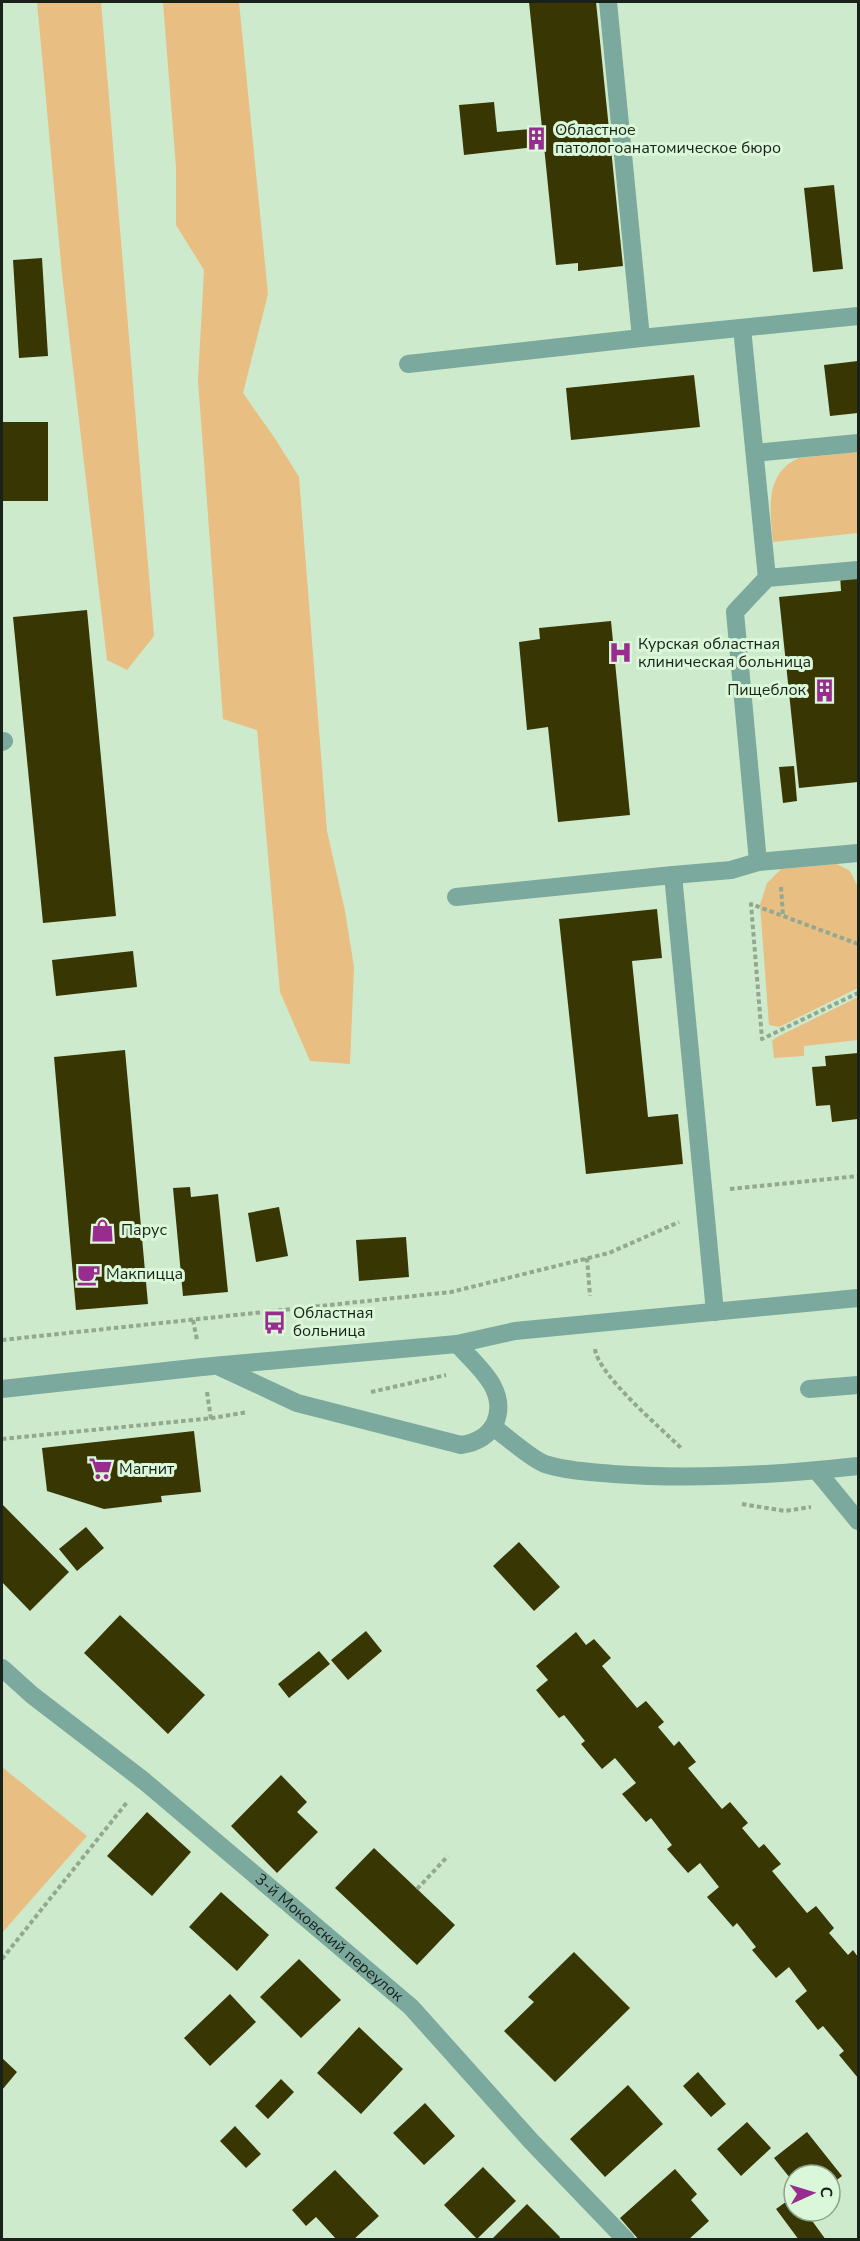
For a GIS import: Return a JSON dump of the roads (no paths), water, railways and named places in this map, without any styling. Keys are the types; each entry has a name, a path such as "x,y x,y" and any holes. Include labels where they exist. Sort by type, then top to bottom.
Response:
{"street":[{"path":"608,2 641,338"},
{"path":"408,364 858,316"},
{"path":"742,328 767,578"},
{"path":"754,453 858,443"},
{"path":"758,862 735,612 767,578 858,570"},
{"path":"456,897 731,870 758,862 858,854"},
{"path":"674,875 715,1312"},
{"path":"2,1389 457,1344 515,1331 858,1298"},
{"path":"210,1367 297,1403 461,1445 473,1443 484,1437 493,1427 498,1415 499,1403 496,1390 457,1344"},
{"path":"809,1389 858,1385"},
{"path":"493,1427 543,1464 589,1472 710,1476 817,1471 858,1466"},
{"path":"817,1471 858,1521"},
{"name":"3-й Моковский переулок","path":"2,1668 32,1695 144,1781 411,2007 531,2141 626,2240"}],"place":[{"name":"Областное патологоанатомическое бюро","path":"537,139"},
{"name":"Курская областная клиническая больница","path":"620,653"},
{"name":"Пищеблок","path":"824,690"},
{"name":"Парус","path":"103,1230"},
{"name":"Макпицца","path":"88,1274"},
{"name":"Областная больница","path":"275,1322"},
{"name":"Магнит","path":"101,1469"}]}
